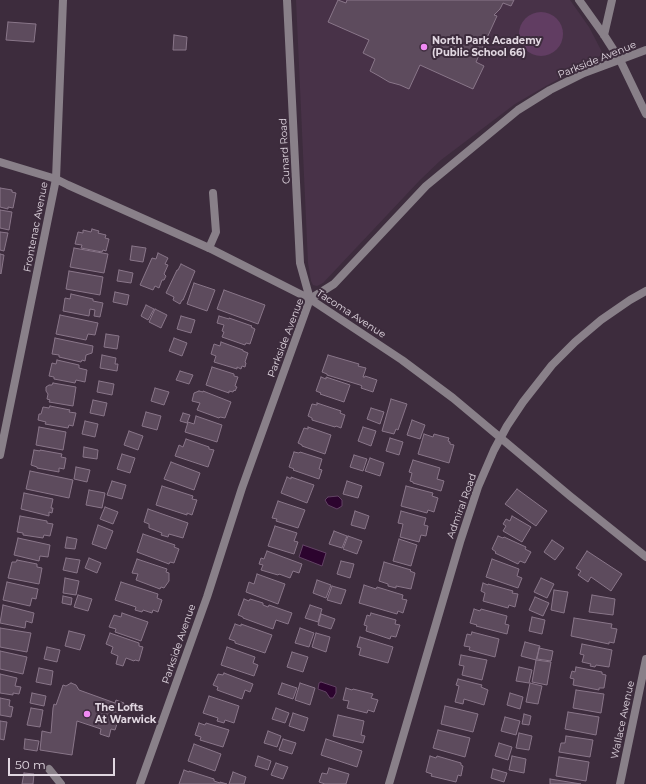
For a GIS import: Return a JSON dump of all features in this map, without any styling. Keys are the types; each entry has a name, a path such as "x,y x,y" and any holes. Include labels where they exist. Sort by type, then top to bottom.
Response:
{"street":[{"name":"Frontenac Avenue","path":"0,455 56,179 63,0"},
{"name":"Cunard Road","path":"287,0 300,263 310,299"},
{"path":"579,0 620,60 646,114"},
{"path":"604,35 612,0"},
{"name":"Parkside Avenue","path":"140,784 207,597 242,488 310,299 334,284 426,186 518,110 550,90 578,77 646,50"},
{"name":"Tacoma Avenue","path":"0,162 56,179 209,248 310,299 402,360 453,398 564,492 646,557"},
{"path":"209,248 216,232 213,193"},
{"name":"Admiral Road","path":"389,784 460,542 478,486 500,439 523,402 552,365 575,342 601,320 646,291"},
{"name":"Wallace Avenue","path":"620,784 646,659"},
{"path":"49,769 61,784"}],"shaded area":[{"path":"296,0 570,0 589,27 602,54 515,104 441,160 420,180 323,283 317,286 313,285 311,281 308,263"},
{"path":"537,12 545,12 550,13 557,18 562,25 562,43 557,50 550,55 537,56 529,53 522,46 519,38 519,30 522,22 529,15"},
{"path":"338,496 342,500 342,506 337,509 328,505 325,500 328,497"},
{"path":"303,545 326,553 322,566 299,557"},
{"path":"321,682 336,687 336,693 333,698 330,698 326,692 318,689 319,683"}],"building":[{"name":"North Park Academy (Public School 66)","path":"338,0 346,3 347,0 514,0 511,6 503,3 494,15 497,16 476,62 484,66 473,89 420,65 409,89 389,82 370,71 375,59 363,53 369,40 328,22"},
{"path":"8,22 36,24 34,42 6,40"},
{"path":"174,35 187,37 186,50 173,50"},
{"path":"0,188 12,190 12,192 16,193 13,208 8,207 8,209 0,207"},
{"path":"0,210 12,212 9,230 0,228"},
{"path":"92,229 99,231 98,233 106,235 105,238 109,239 106,251 103,250 102,252 81,248 82,245 75,244 78,232 83,233 83,230 91,232"},
{"path":"0,232 8,233 4,251 0,250"},
{"path":"132,246 146,248 143,262 130,260"},
{"path":"74,248 108,254 104,273 70,267"},
{"path":"158,253 168,258 165,264 168,265 164,274 166,276 164,280 162,280 159,288 155,286 153,290 140,285 152,258 156,259"},
{"path":"0,254 4,255 1,274 0,273"},
{"path":"181,264 195,271 180,304 173,300 174,297 166,293"},
{"path":"119,270 133,273 131,283 117,281"},
{"path":"69,271 103,277 100,295 66,289"},
{"path":"194,283 215,290 207,311 187,304"},
{"path":"224,290 265,305 258,324 217,309"},
{"path":"115,292 129,295 127,305 113,302"},
{"path":"71,294 103,303 100,317 94,316 95,310 90,309 89,316 63,311 65,298 70,299"},
{"path":"146,305 154,309 148,320 141,316"},
{"path":"155,309 167,315 161,328 149,322"},
{"path":"60,315 98,323 95,335 88,334 86,340 56,334"},
{"path":"181,316 195,320 191,333 177,329"},
{"path":"219,316 252,326 251,327 255,329 250,344 246,343 245,345 222,337 224,325 217,323"},
{"path":"106,334 119,336 117,349 104,347"},
{"path":"55,338 93,346 92,353 86,355 85,361 82,360 81,362 59,357 59,355 52,354"},
{"path":"174,338 187,343 182,356 169,351"},
{"path":"221,342 248,353 245,367 242,366 241,369 237,367 237,369 214,362 216,356 211,354 214,344 220,346"},
{"path":"102,355 116,358 115,364 118,364 117,371 100,368"},
{"path":"328,355 359,364 358,366 366,368 363,377 365,376 377,380 373,392 361,388 362,386 360,385 327,375 322,372"},
{"path":"57,360 79,365 79,368 87,370 85,382 76,380 75,383 54,379 54,377 49,376 52,363 56,364"},
{"path":"212,367 234,374 234,376 238,377 235,391 229,391 229,393 206,385"},
{"path":"180,371 193,375 189,384 176,380"},
{"path":"321,377 326,379 326,377 350,385 344,402 320,394 321,393 316,391"},
{"path":"99,381 114,384 112,395 97,392"},
{"path":"53,383 76,387 73,406 49,402 50,400 47,399 48,394 46,387 52,385"},
{"path":"155,388 169,392 164,405 151,401"},
{"path":"203,391 231,402 225,418 219,418 197,410 200,403 192,401 194,393"},
{"path":"391,399 407,404 398,430 396,429 394,434 382,431"},
{"path":"93,400 107,403 104,416 90,413"},
{"path":"317,403 341,411 340,413 345,415 341,428 312,420 312,418 308,416 312,404 317,405"},
{"path":"50,406 70,410 69,412 76,413 73,426 69,425 68,428 45,424 46,422 38,420 39,414 41,414 43,407 49,408"},
{"path":"371,408 384,412 380,424 367,419"},
{"path":"146,412 161,416 157,430 142,426"},
{"path":"183,413 190,415 187,423 180,421"},
{"path":"196,416 222,425 217,442 185,432 188,422 194,424"},
{"path":"412,420 425,425 420,439 407,435"},
{"path":"85,421 98,424 95,437 82,434"},
{"path":"39,427 66,432 63,450 36,445"},
{"path":"308,427 331,435 325,454 302,446 298,443 304,428 308,429"},
{"path":"363,427 376,431 371,446 358,441"},
{"path":"129,431 143,436 138,450 124,445"},
{"path":"424,434 433,437 434,434 449,438 448,441 450,444 454,445 449,463 418,454"},
{"path":"390,438 403,442 399,455 386,451"},
{"path":"186,439 214,450 208,467 175,456 179,445 183,447"},
{"path":"84,447 98,450 97,459 83,457"},
{"path":"34,450 62,454 61,457 66,458 64,469 59,468 59,472 37,468 31,465"},
{"path":"294,452 300,452 322,459 319,469 322,470 319,479 293,470 294,469 289,467"},
{"path":"122,454 135,458 130,473 117,469"},
{"path":"354,455 367,459 363,471 350,467"},
{"path":"370,458 384,463 380,476 365,471"},
{"path":"413,460 440,468 437,479 444,481 441,491 410,481 412,473 409,472"},
{"path":"171,462 200,473 194,490 164,479"},
{"path":"76,467 90,470 87,482 74,479"},
{"path":"30,471 73,480 69,498 26,489"},
{"path":"287,477 314,485 307,503 281,493"},
{"path":"112,481 126,485 122,499 107,495"},
{"path":"347,481 362,486 358,498 343,494"},
{"path":"162,486 193,496 192,499 197,500 192,515 187,513 187,515 156,505"},
{"path":"406,486 433,493 432,496 438,498 434,512 428,510 427,513 401,506"},
{"path":"517,489 547,511 536,526 505,504"},
{"path":"89,490 105,493 102,508 86,505"},
{"path":"24,493 53,499 51,508 53,508 52,513 49,512 49,516 21,509"},
{"path":"278,501 305,510 298,528 276,521 277,519 272,518"},
{"path":"105,507 118,512 113,524 100,519"},
{"path":"148,509 188,523 183,538 169,534 168,537 161,535 162,533 149,528 149,524 144,522"},
{"path":"355,511 369,516 365,529 351,525"},
{"path":"401,511 426,518 424,525 428,526 426,536 421,535 419,542 400,537 403,524 398,523"},
{"path":"20,516 47,521 47,523 53,524 50,536 44,535 43,538 23,535 23,533 17,532"},
{"path":"512,516 531,527 522,542 503,531 506,526 503,524 506,519 510,521"},
{"path":"98,525 113,531 106,549 92,544"},
{"path":"275,526 297,533 294,541 298,542 294,554 268,546"},
{"path":"334,531 347,536 342,548 329,544"},
{"path":"143,534 175,545 174,547 179,549 174,563 170,562 169,564 137,552"},
{"path":"348,536 362,541 357,554 343,549"},
{"path":"498,536 504,537 526,547 525,549 531,552 525,563 520,561 518,564 495,553 496,552 492,549"},
{"path":"67,537 77,539 75,549 65,548"},
{"path":"18,538 50,545 48,557 40,556 39,561 14,555"},
{"path":"399,539 417,545 411,566 393,561"},
{"path":"552,540 564,548 555,560 544,552"},
{"path":"267,551 302,564 299,573 293,571 290,578 261,570 263,565 259,564 261,558 264,559"},
{"path":"587,551 622,574 611,591 591,577 588,582 578,575 581,571 576,568"},
{"path":"66,558 80,560 77,573 63,570"},
{"path":"89,558 101,563 97,573 85,568"},
{"path":"137,559 167,569 166,572 169,573 169,581 164,588 161,587 160,589 136,580 138,574 132,573"},
{"path":"492,559 519,569 517,576 522,578 518,588 486,577"},
{"path":"17,560 37,564 37,567 42,568 39,584 8,578 12,562 16,562"},
{"path":"341,561 354,564 350,578 337,574"},
{"path":"384,562 411,570 410,571 415,573 411,589 388,586 388,584 379,581"},
{"path":"257,574 285,584 278,604 246,592 249,582 254,584"},
{"path":"65,578 79,581 76,595 63,593"},
{"path":"541,578 554,584 547,598 534,592"},
{"path":"317,580 331,585 326,598 313,593"},
{"path":"7,582 38,589 36,599 32,598 30,606 3,600"},
{"path":"121,582 158,594 157,598 162,600 158,612 153,610 152,613 143,610 142,612 135,610 136,607 115,600"},
{"path":"483,583 513,591 512,593 518,594 515,607 509,605 508,608 483,601 485,593 481,591"},
{"path":"364,585 376,589 377,587 403,595 402,599 407,600 403,613 398,611 397,614 359,603"},
{"path":"332,586 346,590 341,604 327,600"},
{"path":"554,590 568,592 564,613 551,610"},
{"path":"78,595 92,599 88,611 74,607"},
{"path":"592,595 615,599 613,615 589,612"},
{"path":"63,596 72,598 71,605 62,603"},
{"path":"535,597 549,603 543,616 529,610"},
{"path":"244,599 249,601 250,599 263,603 263,605 268,607 269,605 292,613 288,624 276,620 273,629 243,618 238,615"},
{"path":"3,605 34,613 32,623 26,621 25,628 0,623"},
{"path":"310,605 322,609 318,622 305,618"},
{"path":"474,609 480,611 481,609 507,616 505,624 509,625 507,634 470,623"},
{"path":"122,613 148,622 141,641 115,632 116,629 109,627 114,615 121,617"},
{"path":"371,613 396,620 395,624 400,625 396,637 391,636 390,639 366,631 367,626 364,625 367,615 370,616"},
{"path":"321,614 335,619 331,629 318,625"},
{"path":"532,617 545,620 542,634 529,631"},
{"path":"574,618 612,624 611,628 617,629 614,643 609,642 609,644 571,636"},
{"path":"235,624 241,626 241,624 272,635 265,653 235,643 235,641 229,639"},
{"path":"0,628 31,633 27,652 0,647"},
{"path":"300,628 314,633 309,647 295,643"},
{"path":"69,631 85,635 80,650 65,646"},
{"path":"472,632 499,639 495,657 469,650 470,647 464,646 467,634 471,635"},
{"path":"110,633 139,643 139,646 143,647 139,661 126,658 123,666 116,664 118,656 111,653 113,647 106,644"},
{"path":"316,633 330,637 326,652 312,647"},
{"path":"360,637 393,647 388,663 359,655 361,648 357,647"},
{"path":"525,642 540,646 536,660 521,656"},
{"path":"582,644 612,650 609,667 596,665 595,667 590,666 591,664 582,662 584,655 580,654"},
{"path":"47,647 60,650 57,662 44,659"},
{"path":"227,647 255,657 253,663 258,665 254,676 221,665"},
{"path":"539,648 553,651 551,661 537,659"},
{"path":"0,651 27,657 23,674 0,669"},
{"path":"292,652 308,657 303,672 287,667"},
{"path":"461,655 487,660 482,680 462,675 464,666 459,665"},
{"path":"536,660 551,662 547,685 532,682"},
{"path":"519,667 532,670 529,683 516,681"},
{"path":"576,667 602,672 602,674 606,675 604,688 599,688 599,690 573,685 574,679 570,678 572,671 575,672"},
{"path":"39,668 53,671 51,685 36,682"},
{"path":"224,673 253,684 250,692 245,690 242,699 217,690 218,687 213,685 218,674 223,675"},
{"path":"0,674 17,678 15,686 21,687 19,694 13,693 13,695 0,693"},
{"path":"458,679 482,685 481,687 488,690 484,705 464,699 463,704 455,702 459,686 456,685"},
{"name":"The Lofts At Warwick","path":"71,683 76,685 79,690 115,703 116,700 124,703 115,730 111,729 109,737 100,734 101,729 77,721 72,755 40,750 42,731 51,733 54,704 56,705 63,685 66,686"},
{"path":"282,683 297,688 293,699 278,694"},
{"path":"300,683 315,688 310,705 295,700"},
{"path":"530,683 542,686 538,704 526,702"},
{"path":"346,688 373,694 371,698 378,700 374,712 368,710 367,713 347,708 349,701 343,700"},
{"path":"576,690 604,694 601,713 573,708"},
{"path":"32,693 46,696 44,706 30,703"},
{"path":"510,693 523,697 520,709 507,705"},
{"path":"209,696 239,706 234,723 225,720 224,723 217,721 218,718 203,713"},
{"path":"0,698 10,700 9,706 13,707 11,717 0,715"},
{"path":"445,706 478,714 473,732 441,724"},
{"path":"31,708 43,710 40,727 27,725"},
{"path":"276,708 289,713 285,723 272,719"},
{"path":"568,712 599,717 596,735 565,729"},
{"path":"293,713 308,718 304,731 289,726"},
{"path":"524,714 531,716 529,725 522,724"},
{"path":"338,715 364,721 361,735 365,736 363,743 333,736"},
{"path":"505,717 520,721 516,735 501,731"},
{"path":"0,721 7,722 4,740 0,739"},
{"path":"199,723 205,725 206,723 229,730 223,747 200,740 201,737 195,735"},
{"path":"438,730 470,738 465,757 433,748"},
{"path":"268,731 281,736 277,747 264,743"},
{"path":"519,733 532,736 529,750 516,748"},
{"path":"566,736 593,740 590,757 559,752 561,743 565,743"},
{"path":"25,739 39,741 37,751 24,749"},
{"path":"283,739 296,743 292,754 279,750"},
{"path":"326,739 362,751 357,767 321,755"},
{"path":"499,743 512,747 508,760 495,756"},
{"path":"194,744 221,754 215,771 188,761"},
{"path":"258,756 271,761 268,770 255,766"},
{"path":"430,756 436,758 437,756 461,763 463,766 461,776 458,775 456,782 431,776 432,774 426,772"},
{"path":"512,756 526,759 524,773 509,770"},
{"path":"559,757 589,762 586,781 556,776"},
{"path":"276,763 288,767 283,779 271,775"},
{"path":"329,768 349,774 346,784 325,784 319,782 322,773 327,774"},
{"path":"493,769 507,773 504,782 491,778"},
{"path":"184,770 214,779 214,781 220,783 227,784 179,784"},
{"path":"233,772 246,777 244,784 229,784"},
{"path":"24,773 34,774 33,784 22,784"},
{"path":"550,779 581,784 550,784"}],"place":[{"name":"North Park Academy (Public School 66)","path":"424,47"},
{"name":"The Lofts At Warwick","path":"87,714"}]}
